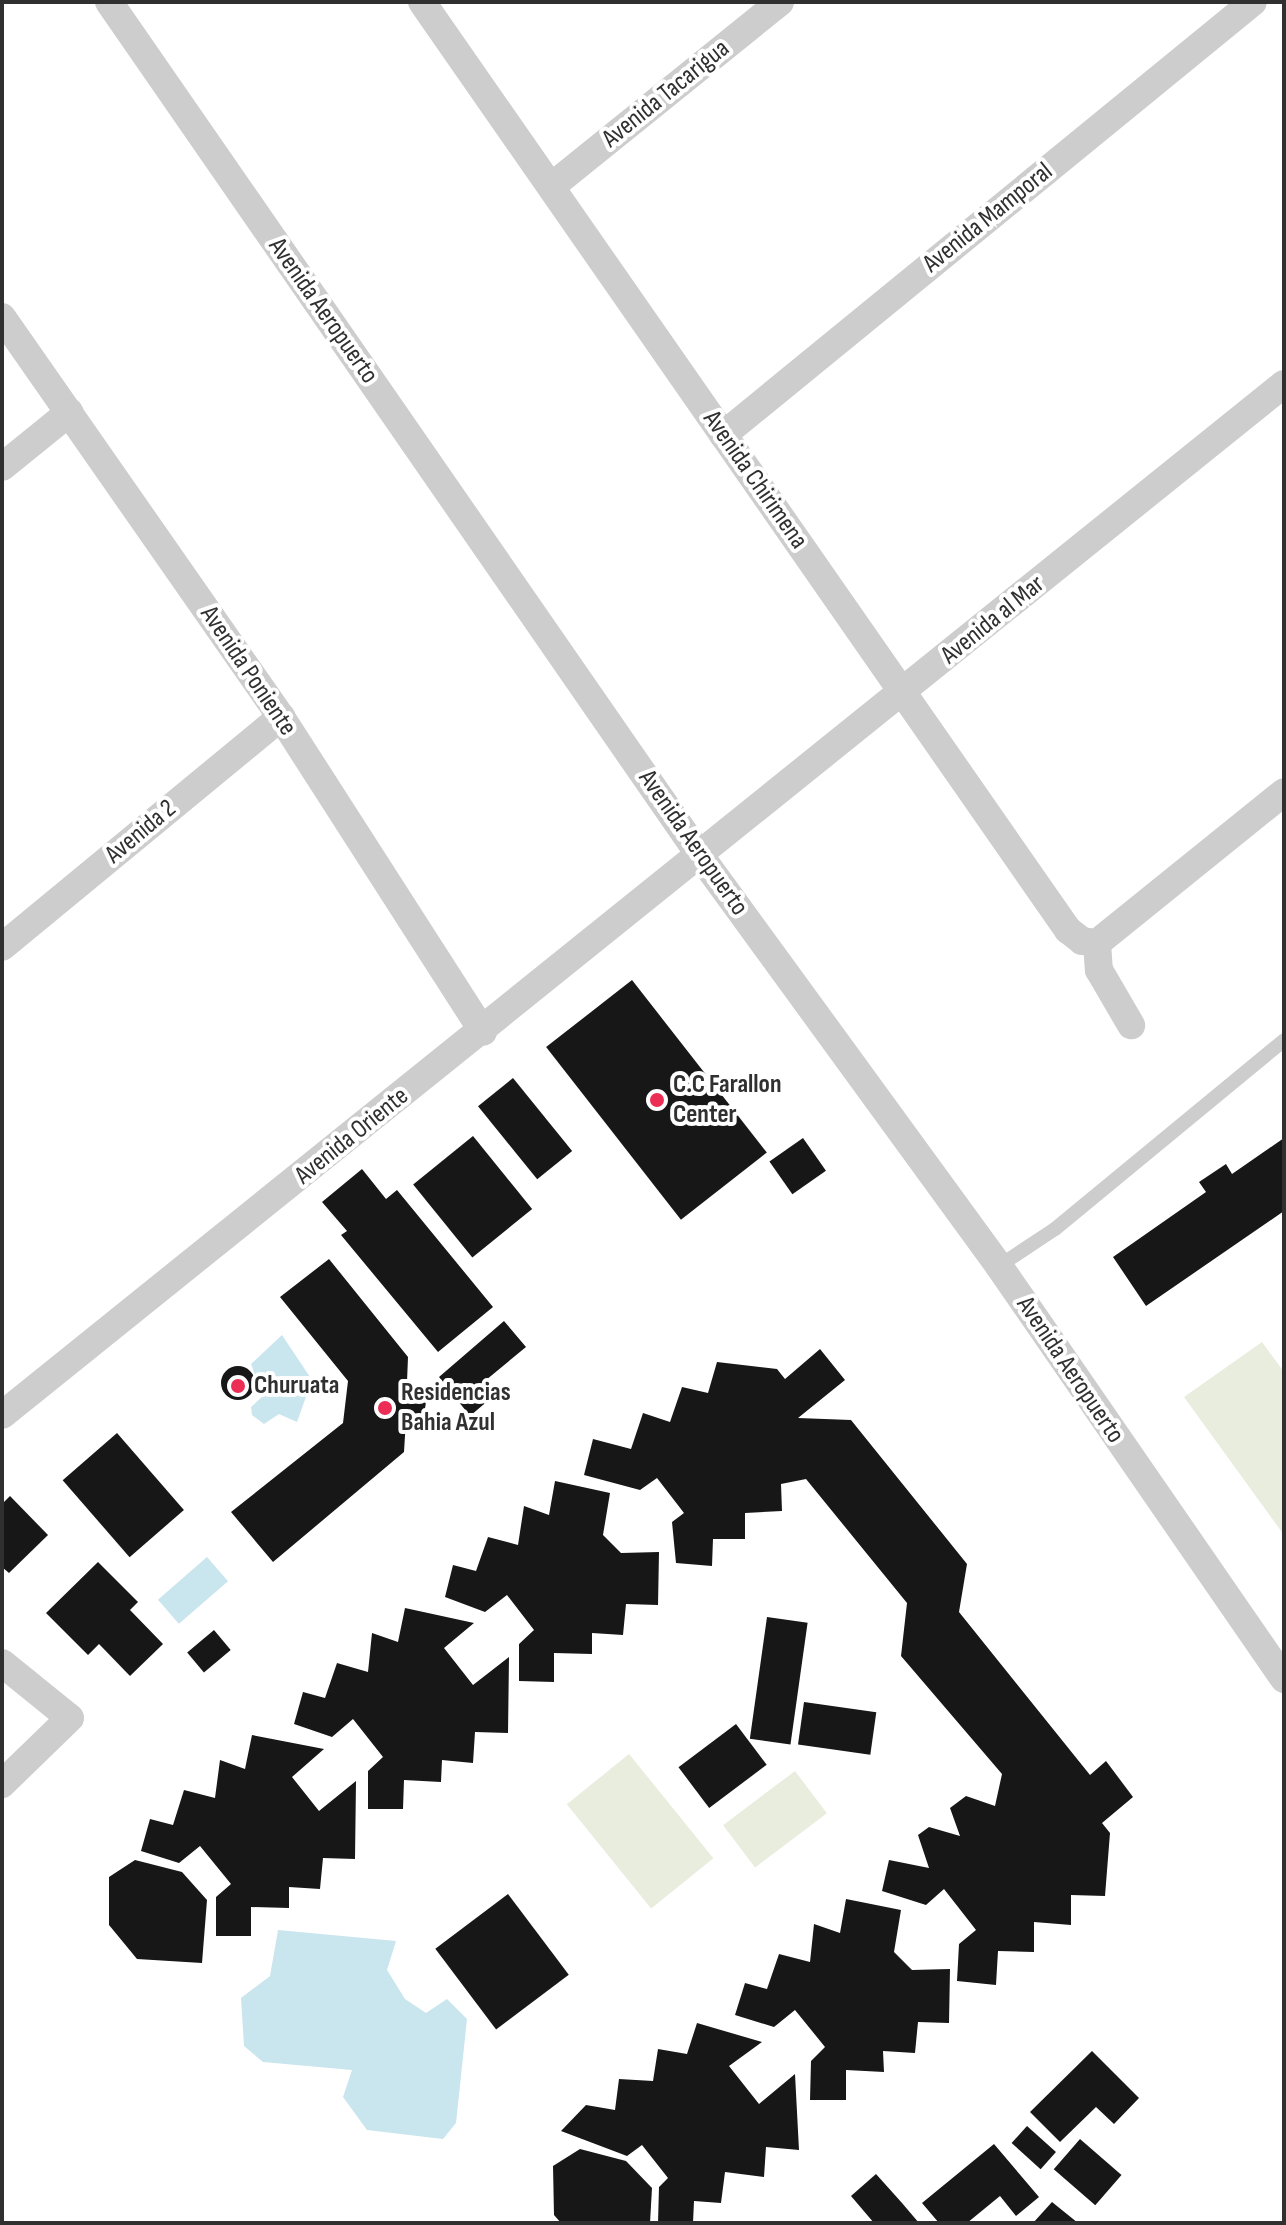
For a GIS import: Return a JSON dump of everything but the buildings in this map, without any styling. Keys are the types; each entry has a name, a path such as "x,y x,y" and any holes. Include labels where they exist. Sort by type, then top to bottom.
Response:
{"street":[{"name":"Avenida Aeropuerto","path":"109,2 701,857 999,1266 1284,1679"},
{"name":"Avenida Chirimena","path":"422,2 1068,930 1082,941 1097,943"},
{"name":"Avenida Tacarigua","path":"552,186 780,2"},
{"name":"Avenida Mamporal","path":"723,435 1253,2"},
{"name":"Avenida Poniente","path":"2,317 281,717 483,1032"},
{"name":"Avenida al Mar","path":"701,857 1284,384"},
{"path":"2,467 70,412"},
{"name":"Avenida 2","path":"2,947 281,717"},
{"path":"1131,1025 1099,970 1097,943 1284,792"},
{"name":"Avenida Oriente","path":"2,1415 701,857"},
{"path":"2,1663 70,1718 2,1784"}],"lane":[{"path":"999,1266 1055,1229 1284,1040"}],"shaded area":[{"path":"1262,1342 1284,1372 1284,1535 1184,1397"},
{"path":"629,1754 713,1858 651,1908 567,1804"},
{"path":"795,1771 827,1813 755,1867 723,1825"}],"water":[{"path":"282,1335 312,1380 297,1422 279,1414 264,1424 252,1415 251,1407 263,1396 251,1364"},
{"path":"207,1557 228,1581 179,1624 158,1600"},
{"path":"278,1930 396,1941 387,1970 405,1999 426,2013 447,1999 467,2019 456,2123 443,2139 367,2130 343,2097 352,2070 263,2062 244,2046 241,1998 270,1976"}],"place":[{"name":"C.C Farallon Center","path":"657,1100"},
{"name":"Churuata","path":"238,1386"},
{"name":"Residencias Bahia Azul","path":"385,1408"}]}
